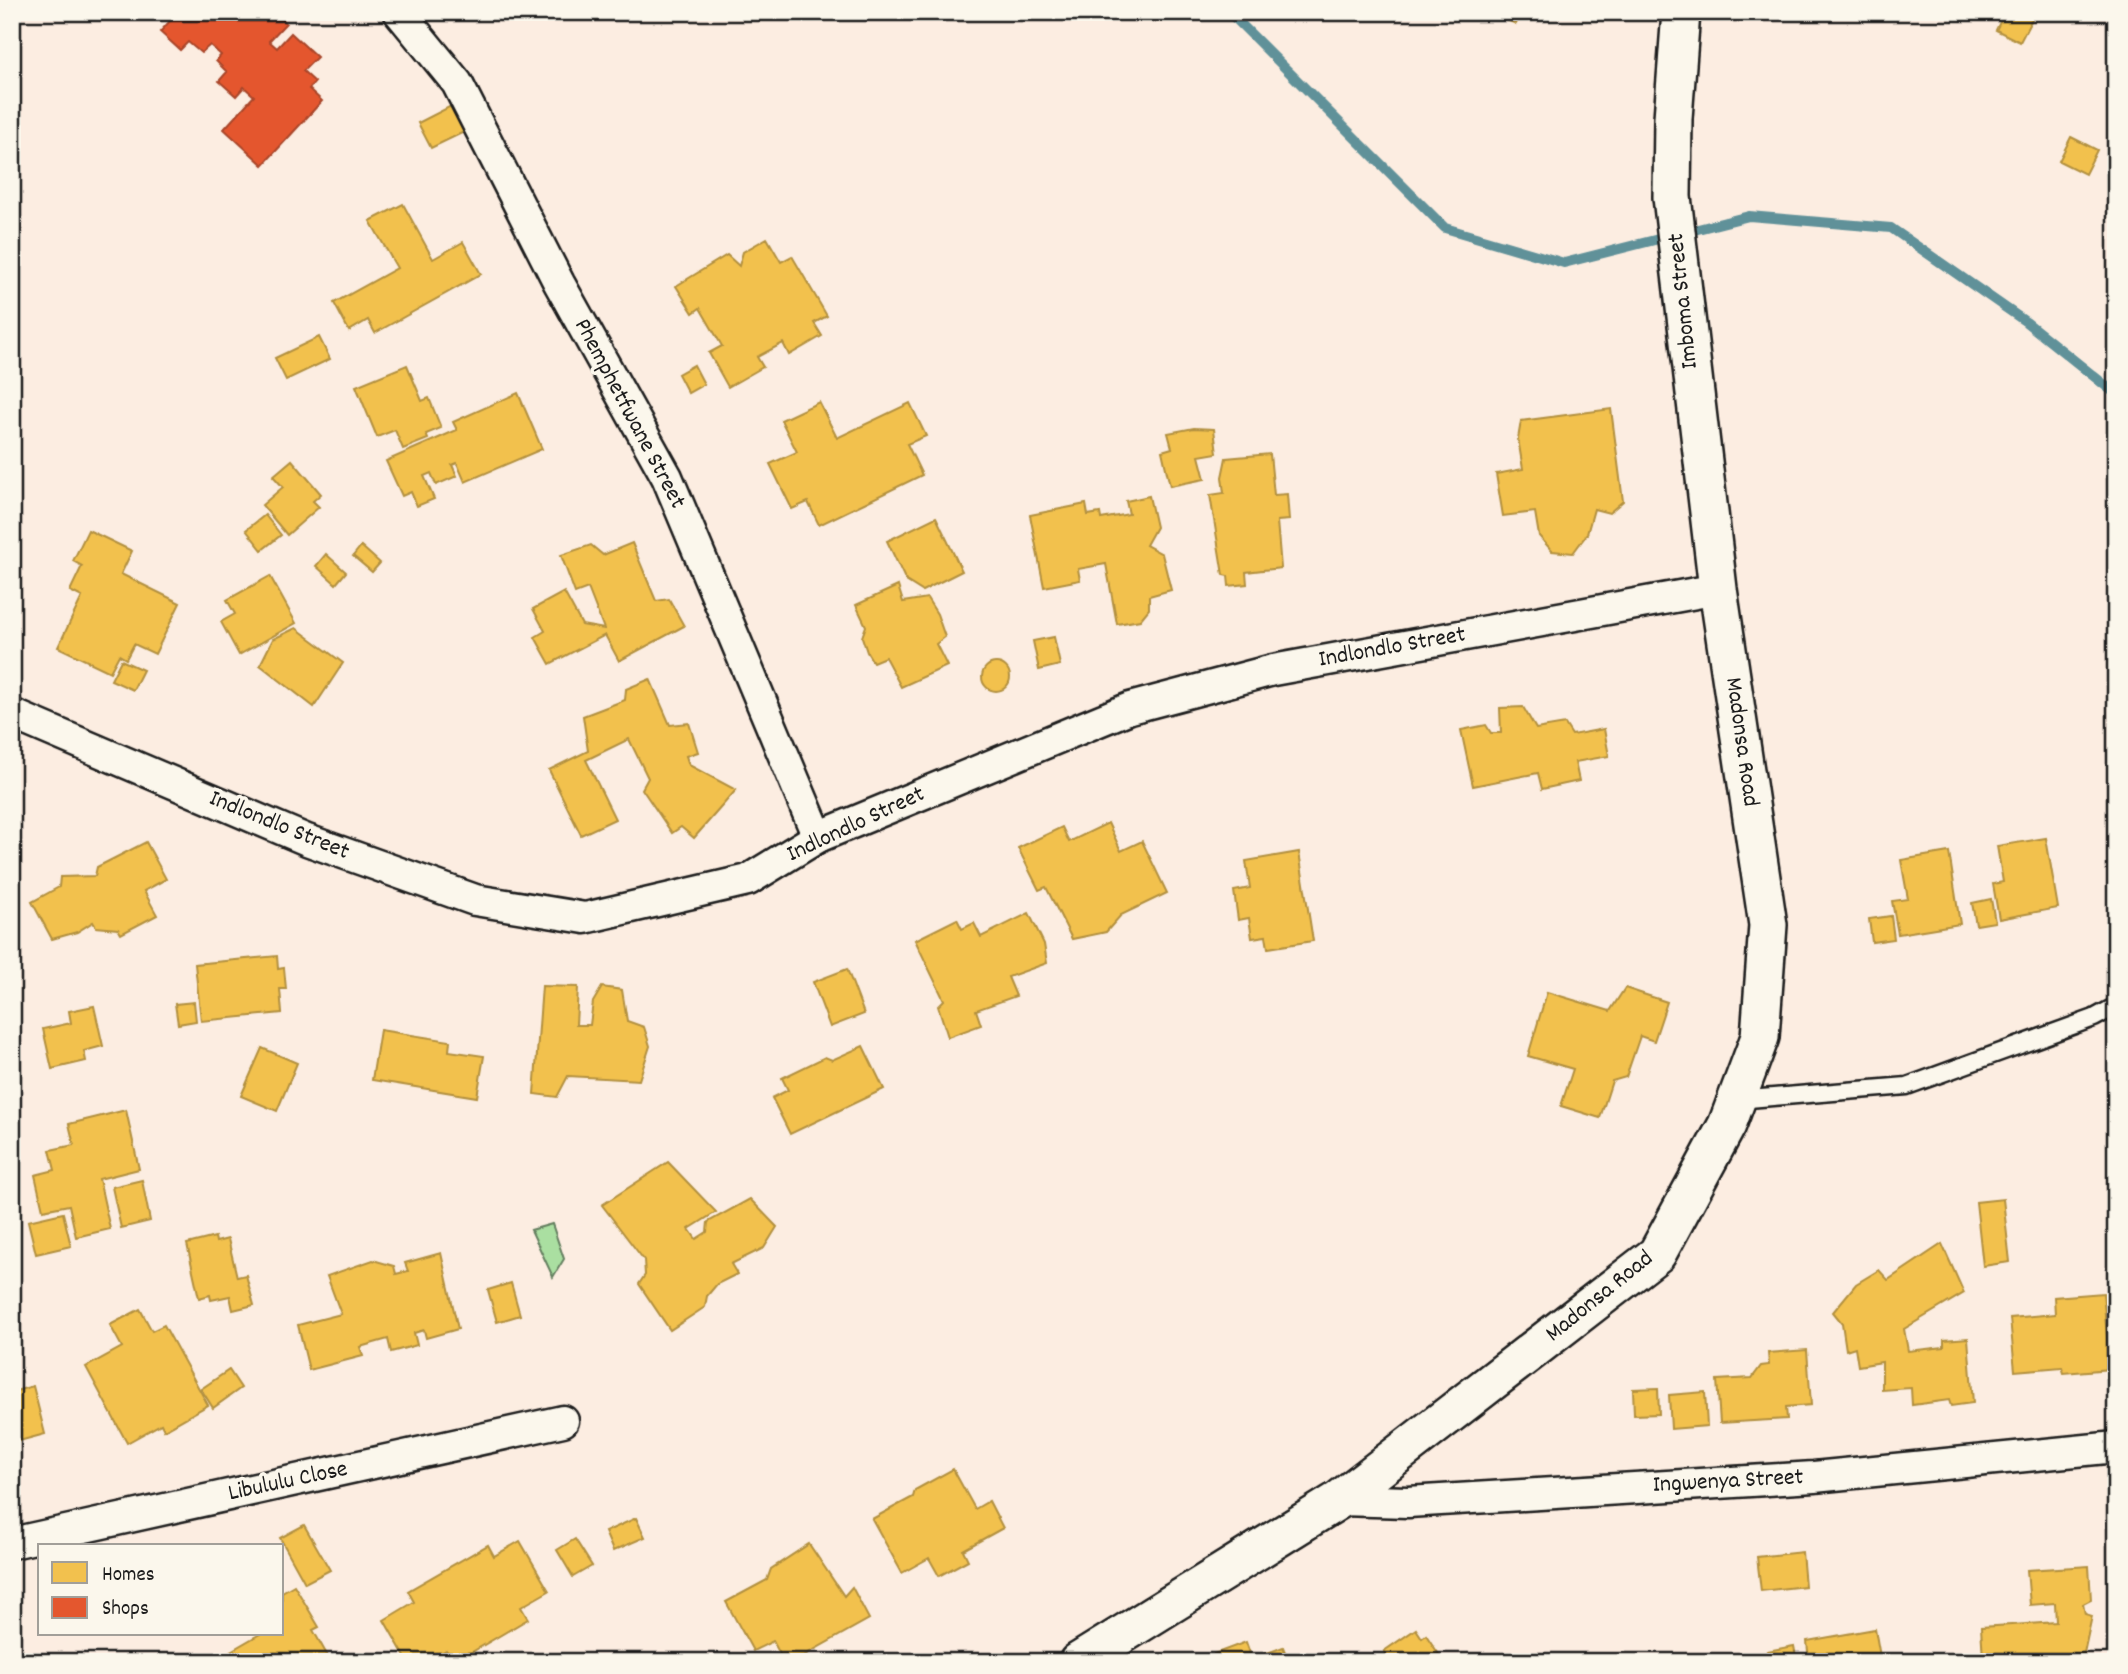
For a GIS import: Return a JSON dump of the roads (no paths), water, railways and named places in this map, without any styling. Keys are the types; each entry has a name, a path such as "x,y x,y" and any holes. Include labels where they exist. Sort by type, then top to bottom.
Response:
{"street":[{"name":"Phemphetfwane Street","path":"399,12 457,83 559,282 667,477 818,837"},
{"name":"Imboma Street","path":"1681,12 1673,118 1672,197 1718,589"},
{"name":"Indlondlo Street","path":"12,714 320,845 475,900 585,918 748,880 818,837 1130,708 1273,670 1718,589"},
{"name":"Madonsa Road","path":"1077,1662 1339,1500 1657,1254 1727,1125 1760,1037 1768,925 1718,589"},
{"name":"Libululu Close","path":"12,1543 564,1421"},
{"name":"Ingwenya Street","path":"1339,1500 1408,1502 1814,1477 2116,1447"}],"lane":[{"path":"1737,1100 1907,1086 2094,1018 2116,1006"}],"waterway":[{"path":"1229,12 1445,228 1564,263 1749,216 1891,228 2026,322 2116,394"}]}
